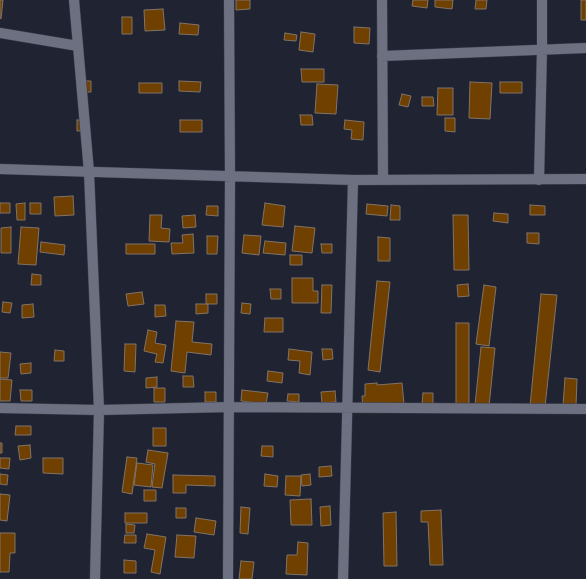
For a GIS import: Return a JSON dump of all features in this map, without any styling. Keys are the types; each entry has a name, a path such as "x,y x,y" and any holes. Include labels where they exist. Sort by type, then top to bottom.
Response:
{"street":[{"path":"74,0 89,172 99,410 95,579"},
{"path":"228,579 230,177 229,0"},
{"path":"382,0 382,180"},
{"path":"539,180 542,0"},
{"path":"0,33 78,46"},
{"path":"382,56 586,48"},
{"path":"0,169 353,180 586,179"},
{"path":"343,579 353,180"},
{"path":"0,408 99,410 229,407 586,409"}],"building":[{"path":"0,0 3,0 1,19 0,18"},
{"path":"236,0 250,0 250,9 236,10"},
{"path":"413,0 428,0 427,8 412,6"},
{"path":"435,0 453,0 452,9 435,7"},
{"path":"476,0 487,0 486,9 475,9"},
{"path":"581,0 586,0 586,20 581,20"},
{"path":"163,9 165,30 145,31 144,10"},
{"path":"122,17 132,17 132,34 122,34"},
{"path":"180,23 199,25 198,35 179,34"},
{"path":"354,27 370,28 369,44 354,43"},
{"path":"301,32 315,34 313,52 299,50"},
{"path":"285,33 297,35 296,41 284,40"},
{"path":"301,69 324,69 324,82 302,82"},
{"path":"81,81 91,81 91,92 81,92"},
{"path":"179,81 201,82 200,92 179,91"},
{"path":"470,82 492,83 490,119 469,118"},
{"path":"500,82 522,82 522,93 500,93"},
{"path":"139,83 162,83 162,93 139,93"},
{"path":"317,84 338,85 336,114 315,113"},
{"path":"438,88 453,88 453,115 437,115"},
{"path":"402,94 411,96 408,107 399,105"},
{"path":"422,97 433,97 434,106 422,106"},
{"path":"300,115 312,115 313,125 301,125"},
{"path":"445,118 455,118 455,132 445,131"},
{"path":"77,120 87,120 87,131 77,131"},
{"path":"180,120 202,120 202,132 180,132"},
{"path":"345,120 364,122 363,140 351,139 352,130 344,129"},
{"path":"73,196 74,215 55,216 54,197"},
{"path":"0,203 10,203 10,213 0,213"},
{"path":"25,203 25,220 17,220 16,204"},
{"path":"30,203 41,203 41,214 30,214"},
{"path":"265,203 285,206 283,227 262,225"},
{"path":"367,204 388,206 387,216 366,214"},
{"path":"391,205 400,206 400,220 390,220"},
{"path":"530,205 545,206 545,215 530,215"},
{"path":"207,206 218,206 218,216 206,215"},
{"path":"494,213 508,214 508,223 493,221"},
{"path":"150,215 162,215 161,228 170,229 169,242 149,241"},
{"path":"195,215 196,227 183,228 182,216"},
{"path":"453,215 468,215 469,270 454,270"},
{"path":"295,226 315,228 312,253 292,251"},
{"path":"11,227 11,253 1,253 1,228"},
{"path":"21,227 39,228 36,265 18,264"},
{"path":"527,233 539,233 539,244 527,243"},
{"path":"193,234 194,253 172,254 171,243 183,243 182,235"},
{"path":"244,235 261,236 259,255 242,253"},
{"path":"207,236 218,236 217,254 207,254"},
{"path":"378,237 390,238 390,261 378,261"},
{"path":"265,241 286,243 285,255 263,253"},
{"path":"41,242 65,245 64,255 40,252"},
{"path":"126,244 155,244 155,254 126,254"},
{"path":"321,244 332,244 332,253 322,253"},
{"path":"290,255 302,255 302,265 290,265"},
{"path":"32,274 41,275 41,285 31,285"},
{"path":"292,278 313,278 313,291 318,291 318,303 292,303"},
{"path":"377,281 390,282 380,372 368,370"},
{"path":"468,284 469,296 458,297 457,285"},
{"path":"322,285 332,285 331,313 321,313"},
{"path":"484,285 496,287 489,346 476,344"},
{"path":"270,289 281,289 281,299 271,299"},
{"path":"142,292 144,304 128,306 126,294"},
{"path":"206,294 217,294 217,304 206,304"},
{"path":"541,294 557,295 545,407 530,406"},
{"path":"3,302 12,303 10,313 2,312"},
{"path":"242,303 251,304 250,314 241,313"},
{"path":"33,304 34,317 22,318 22,305"},
{"path":"196,304 208,304 208,313 196,314"},
{"path":"155,305 165,305 166,316 155,317"},
{"path":"265,318 283,318 283,332 264,332"},
{"path":"176,321 194,322 192,342 212,344 211,355 187,352 185,373 171,371"},
{"path":"456,323 469,323 469,406 456,406"},
{"path":"148,330 157,332 155,343 166,345 163,363 155,362 157,354 144,351"},
{"path":"125,344 136,344 135,372 124,371"},
{"path":"481,347 495,348 489,406 475,405"},
{"path":"289,349 312,352 310,375 299,373 300,361 288,360"},
{"path":"322,349 332,349 333,359 323,360"},
{"path":"55,350 64,351 64,361 54,361"},
{"path":"0,352 11,353 8,378 0,378"},
{"path":"31,363 31,373 21,374 20,364"},
{"path":"268,371 283,373 282,383 267,381"},
{"path":"183,376 193,376 194,387 183,387"},
{"path":"157,377 157,387 146,388 146,378"},
{"path":"565,378 577,379 576,406 563,405"},
{"path":"0,379 12,380 10,401 0,401"},
{"path":"377,383 377,385 402,383 404,404 363,411 362,396 365,396 365,384"},
{"path":"154,388 165,388 165,402 154,402"},
{"path":"20,390 32,390 32,401 21,401"},
{"path":"242,390 268,393 266,404 241,401"},
{"path":"335,391 336,402 322,403 321,392"},
{"path":"205,392 216,392 216,402 205,402"},
{"path":"423,393 433,393 433,404 422,404"},
{"path":"288,394 299,394 299,402 287,401"},
{"path":"16,426 31,426 31,435 15,435"},
{"path":"153,428 166,428 166,446 153,446"},
{"path":"0,443 2,443 2,453 0,453"},
{"path":"30,445 31,458 20,460 18,446"},
{"path":"262,446 273,446 273,457 261,456"},
{"path":"148,450 168,453 162,488 152,487 155,464 146,462"},
{"path":"127,457 137,458 132,494 122,492"},
{"path":"0,458 10,458 9,469 0,468"},
{"path":"43,458 63,458 63,474 43,473"},
{"path":"137,463 153,465 151,487 134,485"},
{"path":"331,466 332,476 319,477 319,467"},
{"path":"0,474 8,475 7,485 0,484"},
{"path":"265,474 278,476 277,487 264,486"},
{"path":"310,474 311,485 302,486 301,475"},
{"path":"173,475 215,476 215,486 186,485 186,493 173,493"},
{"path":"286,476 301,476 300,496 285,495"},
{"path":"144,490 156,490 156,501 144,501"},
{"path":"0,494 10,495 7,521 0,520"},
{"path":"311,499 312,525 291,525 290,500"},
{"path":"330,506 331,525 321,526 320,507"},
{"path":"241,507 250,508 248,534 240,533"},
{"path":"176,508 186,508 186,518 176,518"},
{"path":"441,510 443,565 430,565 428,522 421,522 421,511"},
{"path":"396,512 397,566 384,566 383,513"},
{"path":"125,513 147,513 147,523 125,523"},
{"path":"196,518 216,521 214,535 194,532"},
{"path":"126,524 135,525 134,533 126,533"},
{"path":"0,533 15,533 15,553 10,553 9,572 0,572"},
{"path":"147,534 166,537 160,574 151,572 155,550 144,548"},
{"path":"125,535 136,535 136,543 124,543"},
{"path":"177,535 196,536 194,558 175,557"},
{"path":"298,542 308,543 307,575 286,574 287,555 297,555"},
{"path":"124,560 136,561 136,573 124,573"},
{"path":"241,561 254,562 252,579 239,579"}]}
